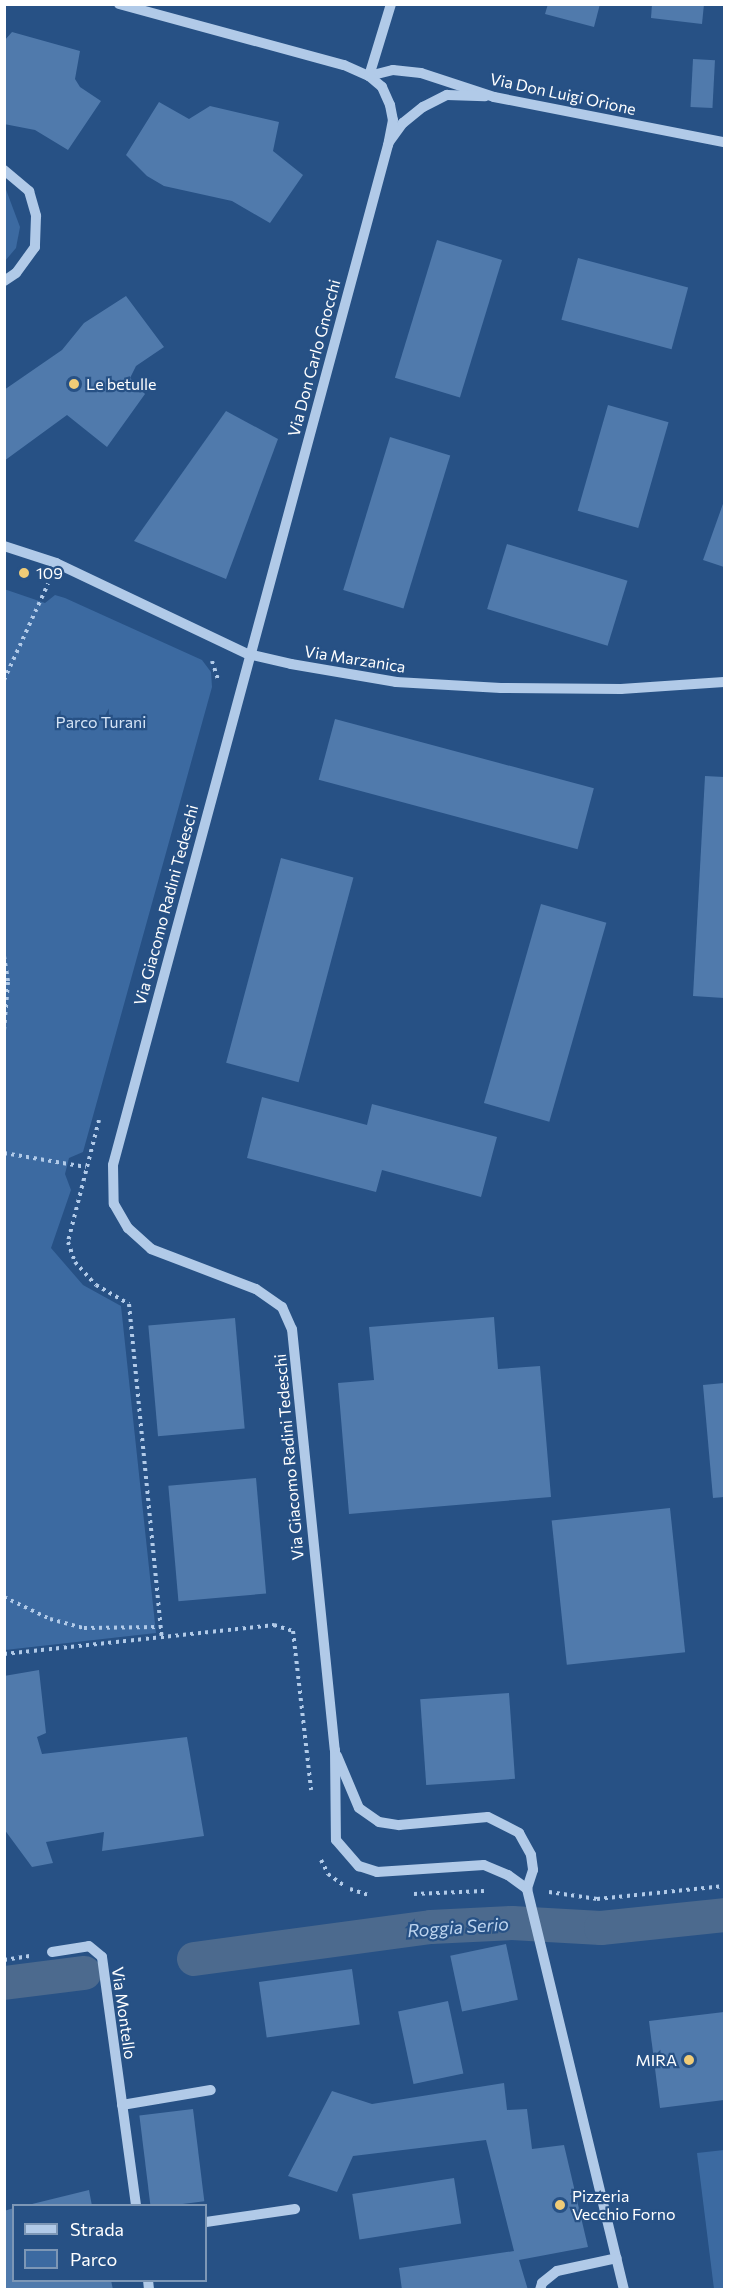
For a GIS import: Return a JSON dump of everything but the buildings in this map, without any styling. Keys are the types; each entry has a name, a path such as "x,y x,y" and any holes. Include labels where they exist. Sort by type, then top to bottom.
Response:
{"street":[{"path":"119,4 344,65 369,76 391,4"},
{"name":"Via Don Luigi Orione","path":"369,76 393,70 421,73 494,97 724,142"},
{"name":"Via Don Carlo Gnocchi","path":"248,654 388,145 393,120 390,105 382,87 369,76"},
{"path":"388,145 403,123 423,107 447,95 494,97"},
{"path":"4,170 29,191 36,216 35,247 16,273 4,281"},
{"name":"Via Marzanica","path":"4,546 56,564 248,654 396,682 501,688 621,689 724,682"},
{"name":"Via Giacomo Radini Tedeschi","path":"248,654 113,1165 114,1204 128,1228 151,1249 256,1289 282,1306 292,1329 334,1750 336,1840 359,1866 376,1872 484,1866 502,1872 527,1889 533,1870 531,1856 519,1833 488,1817 399,1825 379,1822 358,1808 334,1750"},
{"path":"527,1889 545,1971 624,2289"},
{"name":"Via Montello","path":"52,1952 89,1946 102,1957 136,2204"},
{"path":"122,2105 211,2090"},
{"path":"207,2222 295,2209"},
{"path":"540,2289 542,2283 557,2271 616,2258"}],"path":[{"path":"38,577 58,586"},
{"path":"4,680 49,581"},
{"path":"206,657 219,675 219,688"},
{"path":"4,956 8,982 4,1031"},
{"path":"102,1110 68,1242 75,1262 96,1284 129,1304 162,1638"},
{"path":"4,1153 86,1167 113,1165"},
{"path":"4,1597 50,1620 84,1628 161,1627"},
{"path":"4,1960 52,1952"}],"green space":[{"path":"5,187 20,227 16,248 5,261"},
{"name":"Parco Turani","path":"4,589 45,603 55,595 65,598 202,660 211,672 212,687 83,1152 69,1158 65,1174 71,1190 51,1248 83,1285 121,1306 156,1633 5,1650"},
{"path":"724,2150 724,2289 714,2289 697,2153"}],"waterway":[{"name":"Roggia Serio","path":"194,1959 431,1927 512,1923 601,1928 724,1915"},
{"name":"Roggia Serio","path":"4,1983 84,1973"}],"place":[{"name":"Le betulle","path":"74,384"},
{"name":"109","path":"24,573"},
{"name":"MIRA","path":"689,2060"},
{"name":"Pizzeria Vecchio Forno","path":"560,2205"}]}
